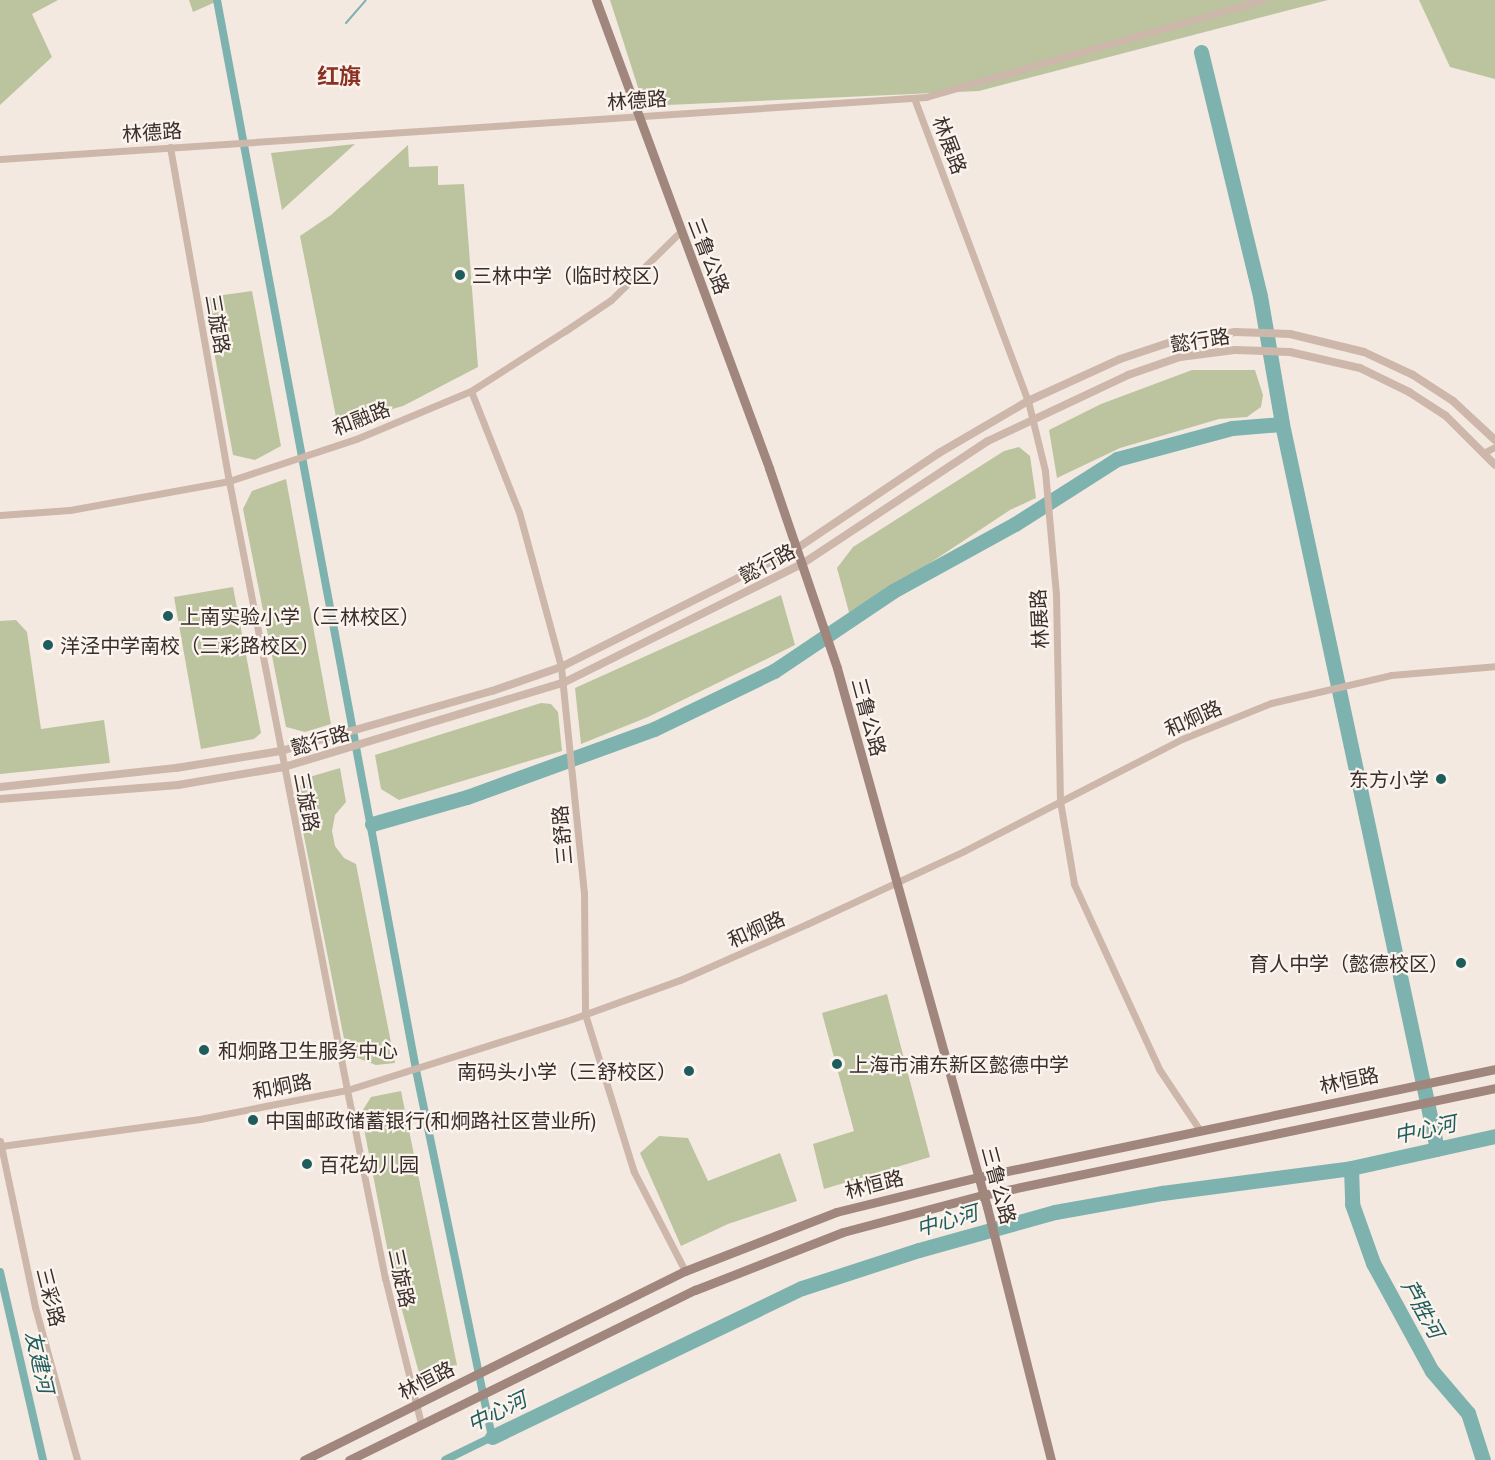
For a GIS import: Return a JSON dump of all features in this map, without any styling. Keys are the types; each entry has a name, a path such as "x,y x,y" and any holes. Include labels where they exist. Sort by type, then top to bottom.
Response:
{"main road":[{"name":"三鲁公路","path":"596,0 802,564 839,675 894,881 979,1177 1051,1460"},
{"name":"林恒路","path":"304,1460 684,1271 836,1212 979,1177 1495,1069"},
{"name":"林恒路","path":"349,1460 695,1290 793,1249 863,1226 983,1195 1495,1088"}],"street":[{"name":"林德路","path":"0,159 914,98 1263,0"},
{"name":"林展路","path":"914,98 1028,401 1045,471 1052,527 1060,801 1074,884 1092,928 1159,1069 1199,1130"},
{"name":"三旋路","path":"170,147 229,481 347,1090 421,1424"},
{"name":"和融路","path":"0,515 70,510 229,481 320,451 471,391 611,300 681,231"},
{"name":"懿行路","path":"0,787 176,768 281,751 384,722 561,667 796,549 939,453 1028,401 1120,359 1174,341 1235,332 1290,334 1364,352 1413,375 1453,400 1495,440"},
{"name":"懿行路","path":"0,800 178,785 284,767 388,738 563,683 802,564 947,466 1032,418 1128,375 1180,357 1235,350 1290,352 1359,368 1409,392 1446,416 1485,452 1495,465"},
{"name":"三舒路","path":"471,391 519,512 561,667 571,742 584,894 585,1014 634,1172 684,1271"},
{"path":"1485,452 1495,447"},
{"name":"和炯路","path":"1,1144 200,1119 347,1090 585,1014 680,980 807,924 894,881 964,850 1182,739 1271,703 1391,675 1495,666"},
{"name":"三彩路","path":"1,1144 35,1307 77,1460"}],"green space":[{"path":"0,0 58,0 32,14 52,57 0,105"},
{"path":"189,0 220,0 193,12"},
{"path":"610,0 1328,0 979,91 644,106"},
{"path":"1419,0 1495,0 1495,79 1450,67"},
{"path":"355,144 282,210 271,153"},
{"path":"408,145 409,167 438,166 438,185 464,184 478,367 403,406 371,415 336,417 300,236 331,215"},
{"path":"252,291 281,446 255,460 233,455 206,308 209,297"},
{"path":"1192,370 1255,370 1263,395 1261,407 1247,417 1219,419 1120,448 1057,478 1049,430 1101,404"},
{"path":"1019,447 1030,456 1036,498 1010,510 850,616 837,568 853,547 1004,451"},
{"path":"286,479 331,724 305,732 286,727 243,509 252,491"},
{"path":"233,587 261,733 254,739 201,749 174,597"},
{"path":"781,595 795,645 648,717 581,744 575,688"},
{"path":"16,620 27,632 41,729 104,720 110,763 0,774 0,621"},
{"path":"541,703 551,704 558,712 562,751 399,800 381,789 375,755"},
{"path":"340,768 346,802 335,815 332,831 335,846 344,858 356,864 395,1063 376,1065 347,1054 298,806 300,786 306,778"},
{"path":"887,994 930,1157 824,1189 813,1144 854,1131 822,1013"},
{"path":"401,1091 457,1365 431,1379 419,1373 392,1273 361,1113 371,1097"},
{"path":"659,1136 688,1138 708,1181 780,1153 797,1201 728,1224 681,1246 640,1153"}],"waterway":[{"path":"217,0 416,1070 492,1437 445,1460"},
{"path":"346,23 366,0"},
{"path":"1201,52 1260,296 1282,424 1437,1149"},
{"path":"372,824 467,797 654,729 774,671 893,591 1015,524 1117,459 1232,428 1282,424"},
{"name":"中心河","path":"492,1437 802,1288 919,1250 1055,1212 1162,1193 1351,1168 1495,1136"},
{"name":"芦胜河","path":"1351,1168 1352,1204 1373,1263 1432,1371 1468,1413 1483,1460"},
{"name":"友建河","path":"0,1272 43,1460"}],"place":[{"name":"三林中学（临时校区）","path":"460,275"},
{"name":"上南实验小学（三林校区）","path":"168,616"},
{"name":"洋泾中学南校（三彩路校区）","path":"48,645"},
{"name":"东方小学","path":"1441,779"},
{"name":"育人中学（懿德校区）","path":"1461,963"},
{"name":"和炯路卫生服务中心","path":"204,1050"},
{"name":"上海市浦东新区懿德中学","path":"837,1064"},
{"name":"南码头小学（三舒校区）","path":"689,1071"},
{"name":"中国邮政储蓄银行(和炯路社区营业所)","path":"253,1120"},
{"name":"百花幼儿园","path":"307,1164"}],"district":[{"name":"红旗","path":"339,77"}]}
